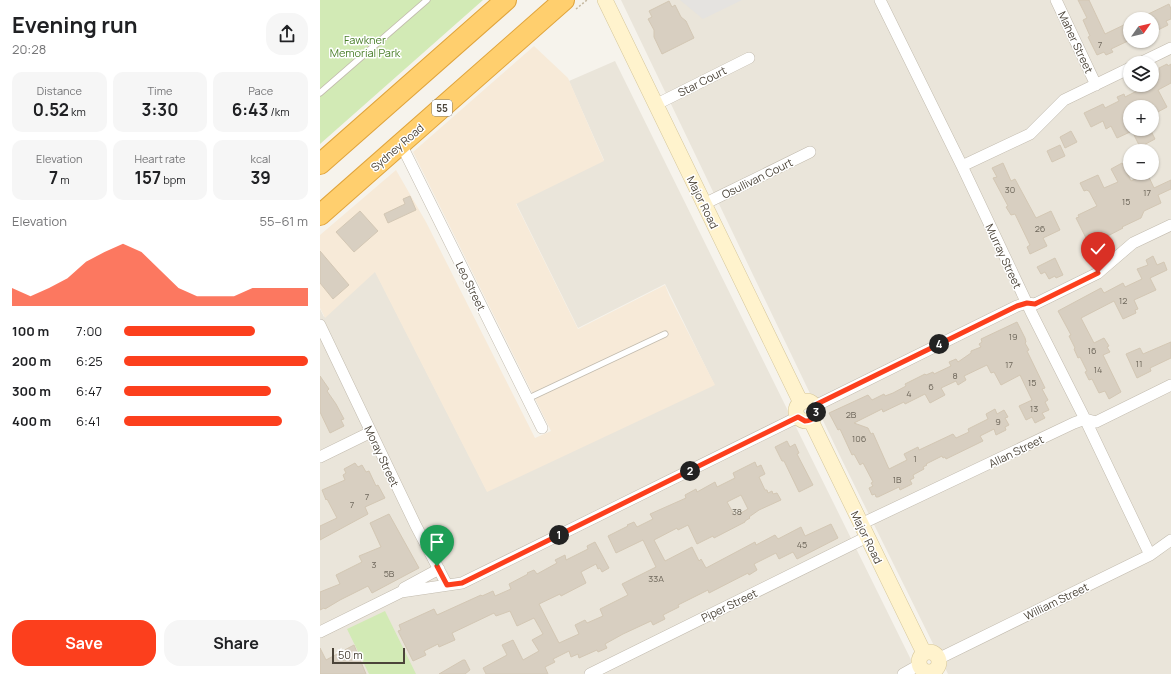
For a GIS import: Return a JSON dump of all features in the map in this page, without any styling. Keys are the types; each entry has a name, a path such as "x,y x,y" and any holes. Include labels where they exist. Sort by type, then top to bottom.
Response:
{"highway":[{"path":"320,164 506,0"},
{"name":"Sydney Road","path":"320,215 564,0"}],"street":[{"name":"Major Road","path":"605,0 864,530 922,659"},
{"name":"Murray Street","path":"880,0 1150,555"},
{"name":"Maher Street","path":"1056,0 1096,85"},
{"path":"1154,56 1171,48"},
{"name":"Star Court","path":"655,105 749,58"},
{"path":"962,166 1030,134 1064,100 1123,72"},
{"name":"Leo Street","path":"401,144 542,428"},
{"name":"Osullivan Court","path":"704,204 810,152"},
{"path":"320,632 401,592 462,583 1017,306 1027,303 1035,304 1098,273 1133,243 1171,224"},
{"name":"Moray Street","path":"320,325 416,526 447,585"},
{"name":"Allan Street","path":"864,530 1085,419 1096,422 1171,385"},
{"path":"320,457 371,432"},
{"name":"Piper Street","path":"590,674 864,530"},
{"name":"William Street","path":"936,668 942,658 1150,555 1171,540"},
{"path":"401,592 404,588 439,569"},
{"path":"903,674 933,652 936,668"}],"lane":[{"path":"320,93 427,0"},
{"path":"527,399 665,334"}],"shaded area":[{"path":"621,0 1171,0 1171,674 948,674 841,458"},
{"path":"680,0 742,0 703,19"},
{"path":"534,46 568,78 604,161 516,204 578,329 665,285 715,385 487,492 375,272 325,318 320,308 320,235 396,170 426,222 535,438 551,431 413,152"},
{"path":"615,61 918,674 320,674 320,309 324,317 375,271 487,491 714,384 665,284 578,328 516,203 604,160 569,81"}],"green space":[{"name":"Fawkner Memorial Park","path":"320,0 483,0 320,144"},
{"path":"385,611 416,674 369,674 347,629"}],"building":[{"path":"1078,0 1089,0 1105,34 1123,25 1123,43 1111,49 1113,52 1106,55 1104,52 1097,55 1088,37 1090,36 1083,20 1087,18"},
{"path":"669,1 672,7 675,5 681,17 686,21 694,38 662,54 654,37 654,30 648,19 652,17 649,11"},
{"path":"1169,4 1171,9 1171,19 1166,21 1168,25 1159,30 1159,12 1152,12"},
{"path":"1167,64 1168,66 1171,64 1171,83 1159,89 1160,69 1159,68"},
{"path":"1135,92 1159,92 1167,107 1159,111 1159,100 1123,100 1123,135 1117,138 1111,126 1106,129 1103,121 1091,127 1084,113 1103,104 1105,108 1119,101 1117,97 1124,94 1125,97"},
{"path":"1071,131 1077,142 1065,148 1060,137"},
{"path":"1134,136 1154,136 1155,139 1146,144 1138,144"},
{"path":"1060,145 1065,156 1052,162 1047,151"},
{"path":"1003,163 1011,181 1015,179 1036,218 1051,211 1060,230 1043,238 1047,246 1030,254 1027,247 1030,245 1015,214 1011,215 1006,207 1008,206 993,178 997,177 992,168"},
{"path":"1122,163 1123,180 1150,180 1154,188 1171,180 1171,189 1158,195 1161,203 1144,211 1141,218 1122,227 1123,228 1093,245 1092,242 1089,244 1076,218 1079,217 1078,215 1097,206 1089,191 1084,191 1080,183 1098,175 1104,188 1118,182 1111,169"},
{"path":"410,196 416,210 388,223 384,214 405,204 403,199"},
{"path":"360,211 378,231 354,252 336,232"},
{"path":"320,251 349,285 333,299 320,283"},
{"path":"1153,256 1157,265 1164,262 1167,270 1150,278 1156,290 1134,300 1138,309 1135,310 1136,313 1123,319 1114,301 1081,318 1094,343 1104,338 1109,346 1107,347 1110,352 1103,355 1121,392 1109,399 1105,391 1099,393 1092,379 1089,380 1085,372 1087,371 1074,349 1075,348 1069,336 1071,335 1058,311 1101,288 1104,293 1123,283 1125,287 1142,279 1137,269 1148,265 1146,260"},
{"path":"1055,258 1063,275 1056,278 1055,276 1049,279 1045,272 1041,274 1037,267"},
{"path":"1017,322 1025,338 1025,343 1029,350 1027,351 1045,388 1042,389 1048,400 1045,402 1049,410 1042,413 1045,418 1035,423 1032,417 1026,420 1019,406 1032,400 1020,375 1001,385 994,372 991,373 987,365 964,376 966,380 958,385 956,381 941,388 945,395 930,403 925,394 905,404 904,402 883,412 882,409 854,423 868,428 871,434 873,433 889,469 907,460 904,454 918,447 919,450 953,434 956,438 969,432 968,429 988,419 986,414 995,409 997,414 1004,410 1008,417 1005,418 1009,425 1005,427 1006,430 996,435 994,429 980,436 983,441 946,459 942,456 926,464 927,465 923,467 924,469 913,475 914,478 910,480 912,484 900,490 899,487 878,497 876,497 875,494 872,495 869,488 873,486 871,483 873,482 863,463 860,465 854,454 852,455 840,429 838,430 829,413 868,395 872,400 884,394 885,396 893,393 906,386 905,384 925,374 926,375 933,372 934,374 951,366 949,362 956,359 958,362 971,353 971,351 981,347 979,344 982,342 981,339"},
{"path":"1171,342 1171,358 1150,368 1151,371 1137,378 1126,354 1140,348 1143,354"},
{"path":"320,376 329,389 327,391 344,419 341,420 344,426 330,433 320,412"},
{"path":"787,441 790,447 795,444 799,453 797,454 813,485 799,492 784,461 782,461 775,447"},
{"path":"755,462 757,467 761,465 765,474 759,477 765,490 767,490 768,493 772,491 773,494 777,493 781,500 759,510 745,522 714,538 713,536 697,544 688,525 678,530 677,528 654,540 665,561 692,547 699,561 701,559 706,568 755,542 756,545 775,535 778,539 801,527 805,536 831,524 838,538 797,559 793,552 779,559 776,553 754,564 757,570 749,575 748,573 709,593 708,590 678,605 679,607 663,615 665,619 653,625 651,621 623,634 605,644 607,648 598,652 597,650 579,658 578,654 571,657 569,651 553,659 555,662 545,667 548,674 486,674 483,668 507,655 502,645 513,640 523,660 539,651 532,640 543,634 534,618 517,626 510,611 496,616 494,613 452,633 455,640 439,647 438,644 424,651 426,655 413,661 398,631 401,630 399,625 434,609 437,615 493,591 495,596 511,589 509,584 528,574 527,573 534,570 537,574 557,563 555,560 565,555 566,560 588,549 587,546 595,542 609,568 602,572 600,568 598,569 596,564 581,572 586,583 561,596 560,594 539,604 559,643 579,634 575,625 585,620 587,623 603,616 600,609 628,595 622,584 656,567 643,540 616,553 608,536 634,522 637,527 653,519 650,514 686,498 685,495 696,489 697,492 715,482 717,487 735,478 733,473","holes":["741,495 748,509 735,516 727,502"]},
{"path":"355,463 358,467 362,465 366,472 369,471 376,486 378,485 385,498 365,507 368,514 320,540 320,526 337,518 322,490 345,480 343,475 346,473 344,469"},
{"path":"389,514 419,568 372,593 368,586 325,609 320,610 320,592 340,584 336,575 362,562 359,556 381,547 370,523"},
{"path":"354,645 366,674 320,674 320,648 326,660"},
{"path":"465,660 470,670 465,674 439,674"}],"route":[{"path":"437,566 447,585 462,583 798,417 802,421 811,420 815,417 815,406 817,404 1017,306 1027,303 1035,304 1098,273"}]}
